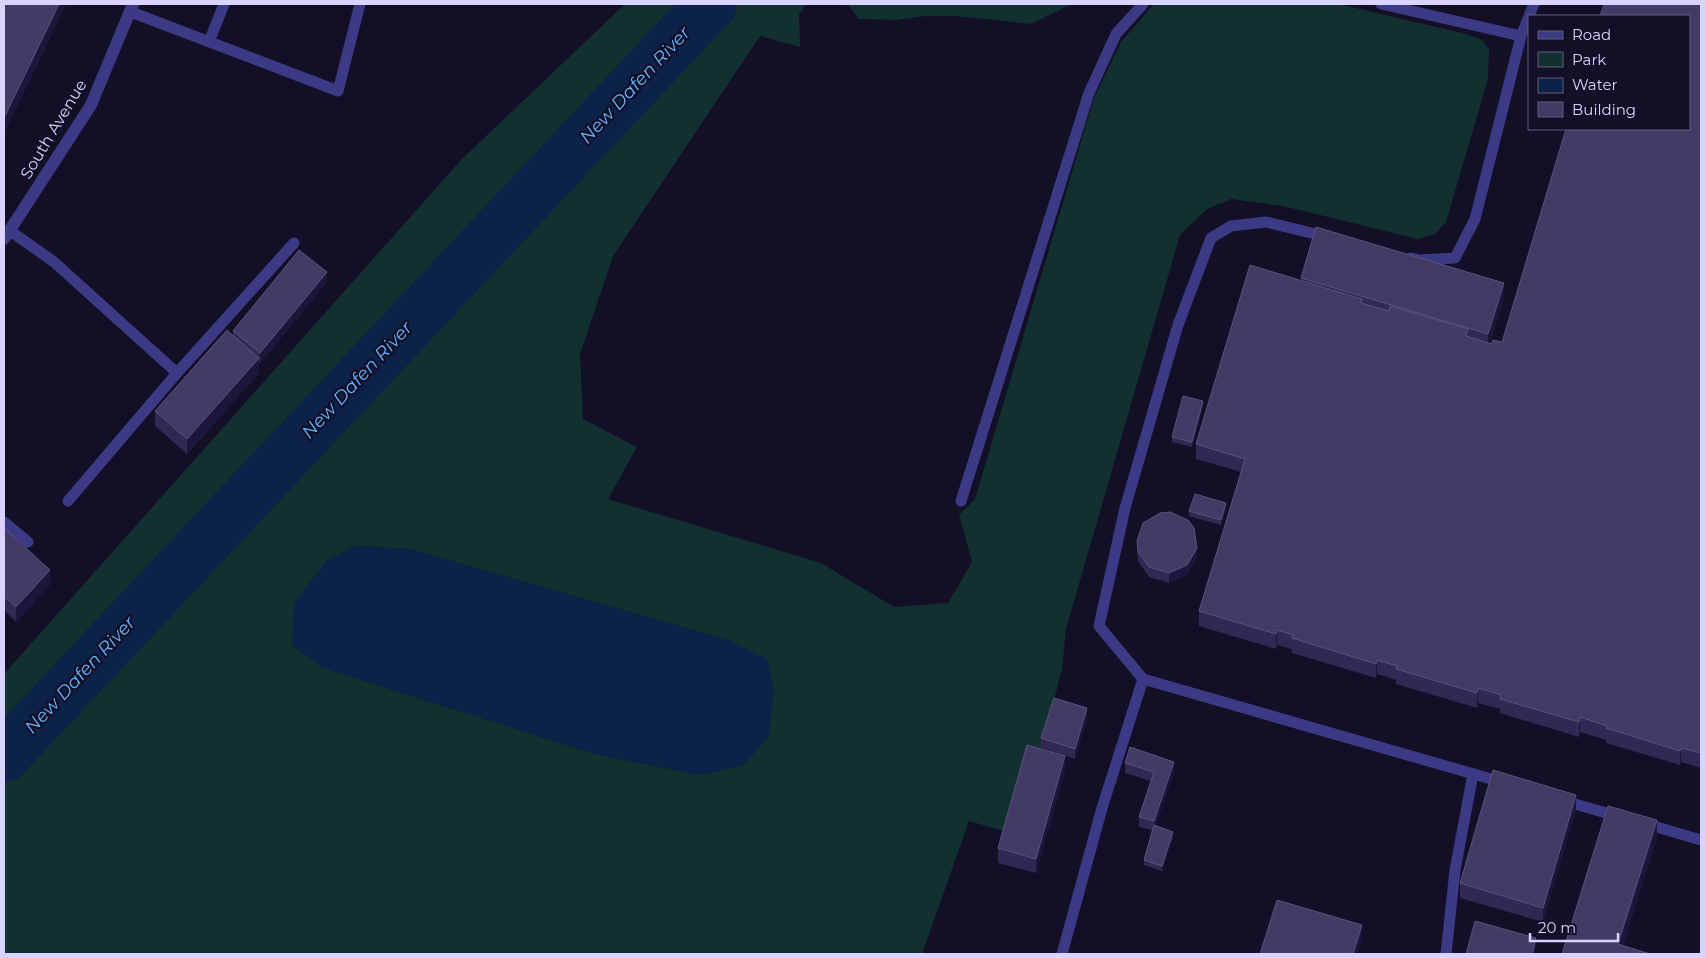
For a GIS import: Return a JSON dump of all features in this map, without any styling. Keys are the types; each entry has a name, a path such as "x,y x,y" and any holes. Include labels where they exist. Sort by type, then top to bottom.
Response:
{"street":[{"name":"South Avenue","path":"6,235 91,105 132,8"}],"lane":[{"path":"209,42 224,4"},
{"path":"132,8 209,42 338,91 360,4"},
{"path":"961,501 1089,93 1116,34 1143,4"},
{"path":"1381,4 1521,36"},
{"path":"1401,256 1420,260 1455,258 1475,219 1521,36 1528,19"},
{"path":"1343,241 1266,222 1231,226 1211,238 1178,324 1125,508 1100,626 1143,679 1521,788"},
{"path":"6,235 54,262 177,373"},
{"path":"68,501 177,373 294,242"},
{"path":"4,522 28,542"},
{"path":"1062,954 1102,808 1143,679"},
{"path":"1446,954 1455,870 1473,774"},
{"path":"1549,796 1701,840"}],"green space":[{"path":"625,4 684,4 4,737 4,674 462,159"},
{"path":"726,4 806,4 799,15 800,47 760,36 613,256 580,354 583,419 637,447 608,499 821,563 894,607 948,603 972,562 959,515 975,499 1094,98 1121,42 1154,4 1339,4 1466,34 1482,40 1489,50 1488,79 1446,222 1435,234 1418,239 1283,206 1231,199 1207,209 1180,235 1066,629 1062,669 1038,763 1007,832 969,821 922,954 4,954 4,766","holes":["356,546 409,549 731,641 743,765 700,775 592,753 321,667 326,561"]},
{"path":"844,4 1072,4 1031,24 956,16 926,16 896,20 859,19 849,6"}],"water":[{"path":"356,546 409,549 731,641 767,659 774,690 769,737 743,765 700,775 592,753 321,667 292,645 294,603 326,561"}],"building":[{"path":"4,4 59,4 5,116 4,115"},
{"path":"1604,4 1701,4 1701,753 1681,748 1680,751 1606,728 1607,726 1580,717 1579,722 1500,699 1501,695 1478,688 1477,693 1396,669 1397,666 1377,660 1376,664 1292,638 1293,635 1277,630 1276,634 1199,611 1245,459 1196,444 1250,265 1362,299 1361,303 1389,311 1390,306 1468,329 1466,336 1492,344 1493,340 1502,342 1566,130 1690,130 1690,15 1600,15"},
{"path":"1316,227 1504,283 1488,334 1301,278"},
{"path":"299,250 327,272 260,353 233,331"},
{"path":"227,330 259,358 187,439 155,411"},
{"path":"1183,396 1203,401 1192,442 1172,437"},
{"path":"1195,494 1226,503 1221,520 1189,511"},
{"path":"1170,512 1188,520 1194,528 1197,548 1187,565 1169,573 1149,567 1138,551 1137,541 1143,523 1160,513"},
{"path":"4,528 50,570 16,607 4,596"},
{"path":"1054,698 1087,708 1075,749 1041,738"},
{"path":"1027,745 1065,756 1036,859 998,848"},
{"path":"1130,747 1174,762 1154,821 1139,817 1154,772 1125,763"},
{"path":"1493,770 1576,795 1543,908 1460,883"},
{"path":"1608,806 1657,820 1618,944 1650,954 1562,954"},
{"path":"1154,825 1173,832 1162,866 1144,860"},
{"path":"1277,900 1362,925 1353,954 1260,954"},
{"path":"1475,921 1536,938 1532,954 1466,954"}],"waterway":[{"name":"New Dafen River","path":"4,756 711,4"}]}
